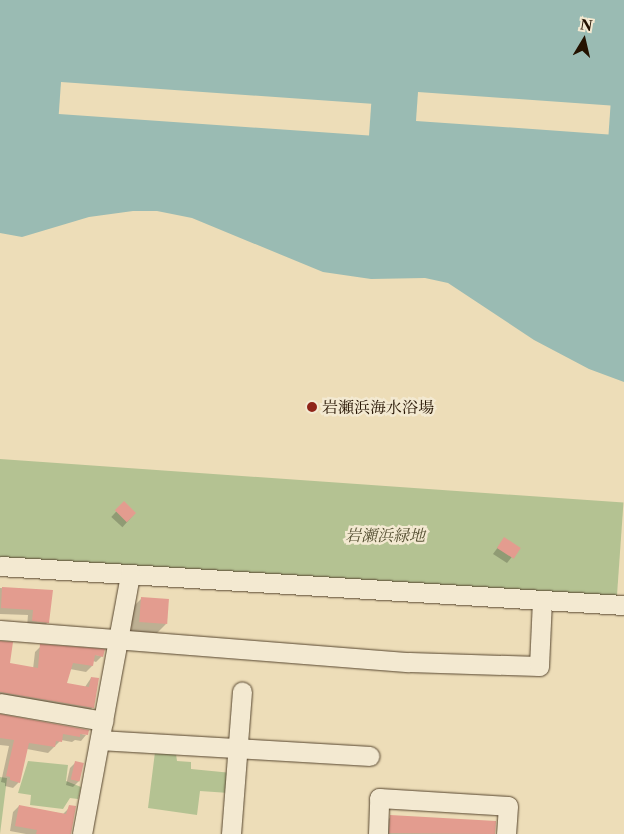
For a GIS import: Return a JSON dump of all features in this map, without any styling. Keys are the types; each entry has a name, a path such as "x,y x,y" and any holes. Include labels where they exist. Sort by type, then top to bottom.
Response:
{"street":[{"path":"0,566 624,605"},
{"path":"82,834 130,574"},
{"path":"0,630 409,662 539,666 542,600"},
{"path":"231,834 236,748 242,691"},
{"path":"0,703 103,721"},
{"path":"100,740 370,756"},
{"path":"378,834 379,798 508,806 506,834"}],"green space":[{"name":"岩瀬浜緑地","path":"0,459 623,503 616,603 0,560"},
{"path":"155,752 176,754 177,761 191,762 191,769 232,773 229,793 200,791 197,815 148,808"},
{"path":"28,761 68,765 66,781 81,787 78,799 70,798 63,809 30,805 31,795 18,793"},
{"path":"0,777 7,778 0,834"}],"water":[{"path":"0,0 624,0 624,382 589,369 534,340 448,283 425,278 371,279 323,272 192,218 157,211 133,211 89,217 22,237 0,233"}],"pier":[{"path":"61,82 371,104 369,136 59,114"},
{"path":"418,92 611,105 609,134 416,121"}],"building":[{"path":"124,501 136,513 127,522 115,510"},
{"path":"504,537 521,548 514,559 497,548"},
{"path":"2,587 53,590 49,623 32,621 33,610 1,608"},
{"path":"141,597 169,599 167,624 139,622"},
{"path":"0,641 13,642 10,663 38,668 40,644 105,649 103,657 95,655 93,666 73,663 67,683 89,687 91,677 99,678 94,708 0,692"},
{"path":"0,714 89,730 88,735 80,734 80,737 63,734 62,742 56,741 55,747 29,743 20,783 10,780 10,777 6,776 14,740 0,738"},
{"path":"75,761 84,763 79,782 71,780"},
{"path":"19,805 66,814 69,805 76,806 71,834 36,834 37,830 15,826"},
{"path":"390,815 496,821 495,834 389,833"}],"place":[{"name":"岩瀬浜海水浴場","path":"312,407"}]}
